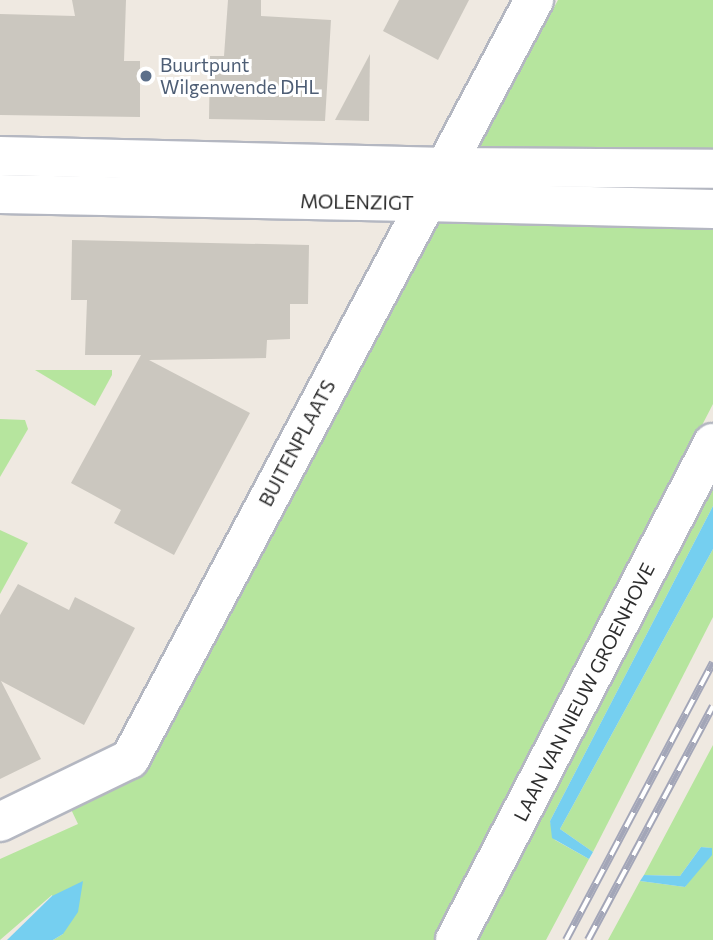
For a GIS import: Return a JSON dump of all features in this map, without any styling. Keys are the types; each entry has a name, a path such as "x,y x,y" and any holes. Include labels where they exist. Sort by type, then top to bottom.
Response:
{"street":[{"name":"BUITENPLAATS","path":"0,822 130,760 534,0"},
{"name":"MOLENZIGT","path":"0,156 447,167 713,169"},
{"name":"MOLENZIGT","path":"0,194 713,209"},
{"name":"LAAN VAN NIEUW GROENHOVE","path":"455,940 713,443"}],"green space":[{"path":"558,0 713,0 713,158 478,149"},
{"path":"437,212 713,220 713,404 436,940 53,940 63,934 52,895 0,940 0,859 78,824 68,803 136,772"},
{"path":"35,370 112,370 112,375 95,406"},
{"path":"0,419 25,420 28,429 0,477"},
{"path":"713,483 713,506 550,821 555,840 589,859 546,940 476,940"},
{"path":"0,530 28,543 0,594"},
{"path":"713,549 713,617 593,852 560,829"},
{"path":"713,745 713,940 608,940 640,881 685,887 711,848 701,847 680,876 644,875"}],"water":[{"path":"713,506 713,549 560,829 593,852 589,859 552,838 550,821"},
{"path":"701,847 712,848 712,855 685,887 640,881 644,875 680,876"},
{"path":"83,881 78,912 63,934 53,940 7,940 52,896"}],"building":[{"path":"72,0 126,0 124,61 140,61 140,117 0,115 0,14 75,16"},
{"path":"228,0 261,0 261,16 331,20 325,121 209,119 210,56 224,56"},
{"path":"399,0 469,0 438,60 383,31"},
{"path":"370,54 369,121 335,120"},
{"path":"72,240 309,245 308,304 290,304 290,339 267,340 266,358 149,360 250,413 174,555 114,523 121,510 71,483 141,355 85,355 87,300 71,300"},
{"path":"18,584 69,610 75,597 135,628 84,725 1,681 41,759 0,779 0,615"}],"railway":[{"path":"566,940 713,662"},
{"path":"588,940 713,706"}],"place":[{"name":"Buurtpunt Wilgenwende DHL","path":"146,76"}]}
